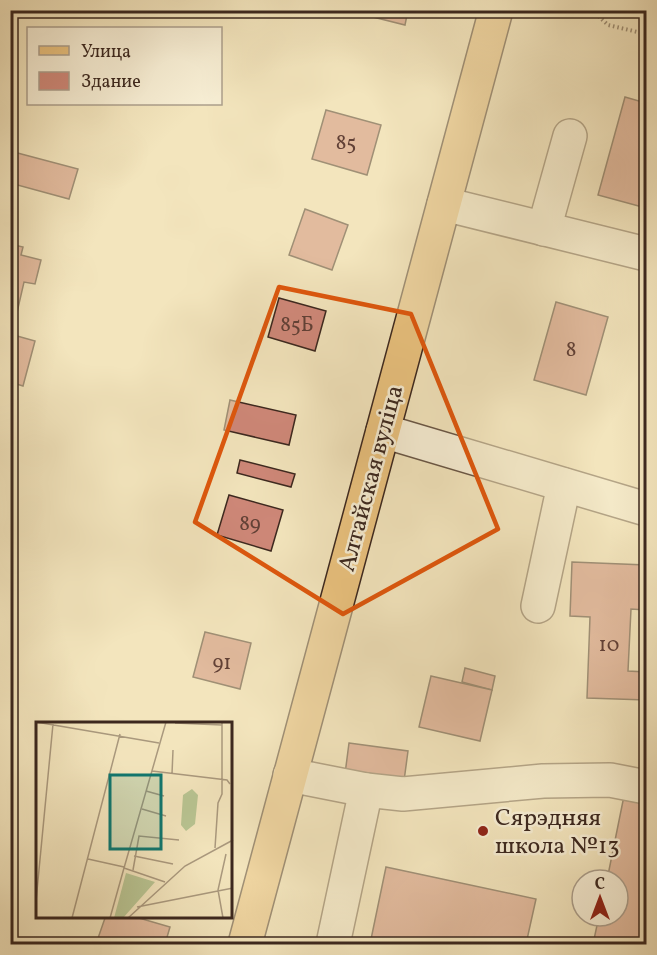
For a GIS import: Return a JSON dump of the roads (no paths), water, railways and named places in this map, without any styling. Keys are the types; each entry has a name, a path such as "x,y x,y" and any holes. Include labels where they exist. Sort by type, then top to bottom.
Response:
{"main road":[{"name":"Алтайская вуліца","path":"245,945 496,10"}],"lane":[{"path":"544,229 570,136"},
{"path":"444,204 646,254"},
{"path":"383,431 646,509"},
{"path":"538,606 564,484"},
{"path":"290,775 403,794 543,781 610,780 646,788"},
{"path":"333,945 366,789"}],"place":[{"name":"Сярэдняя школа №13","path":"483,831"}]}
